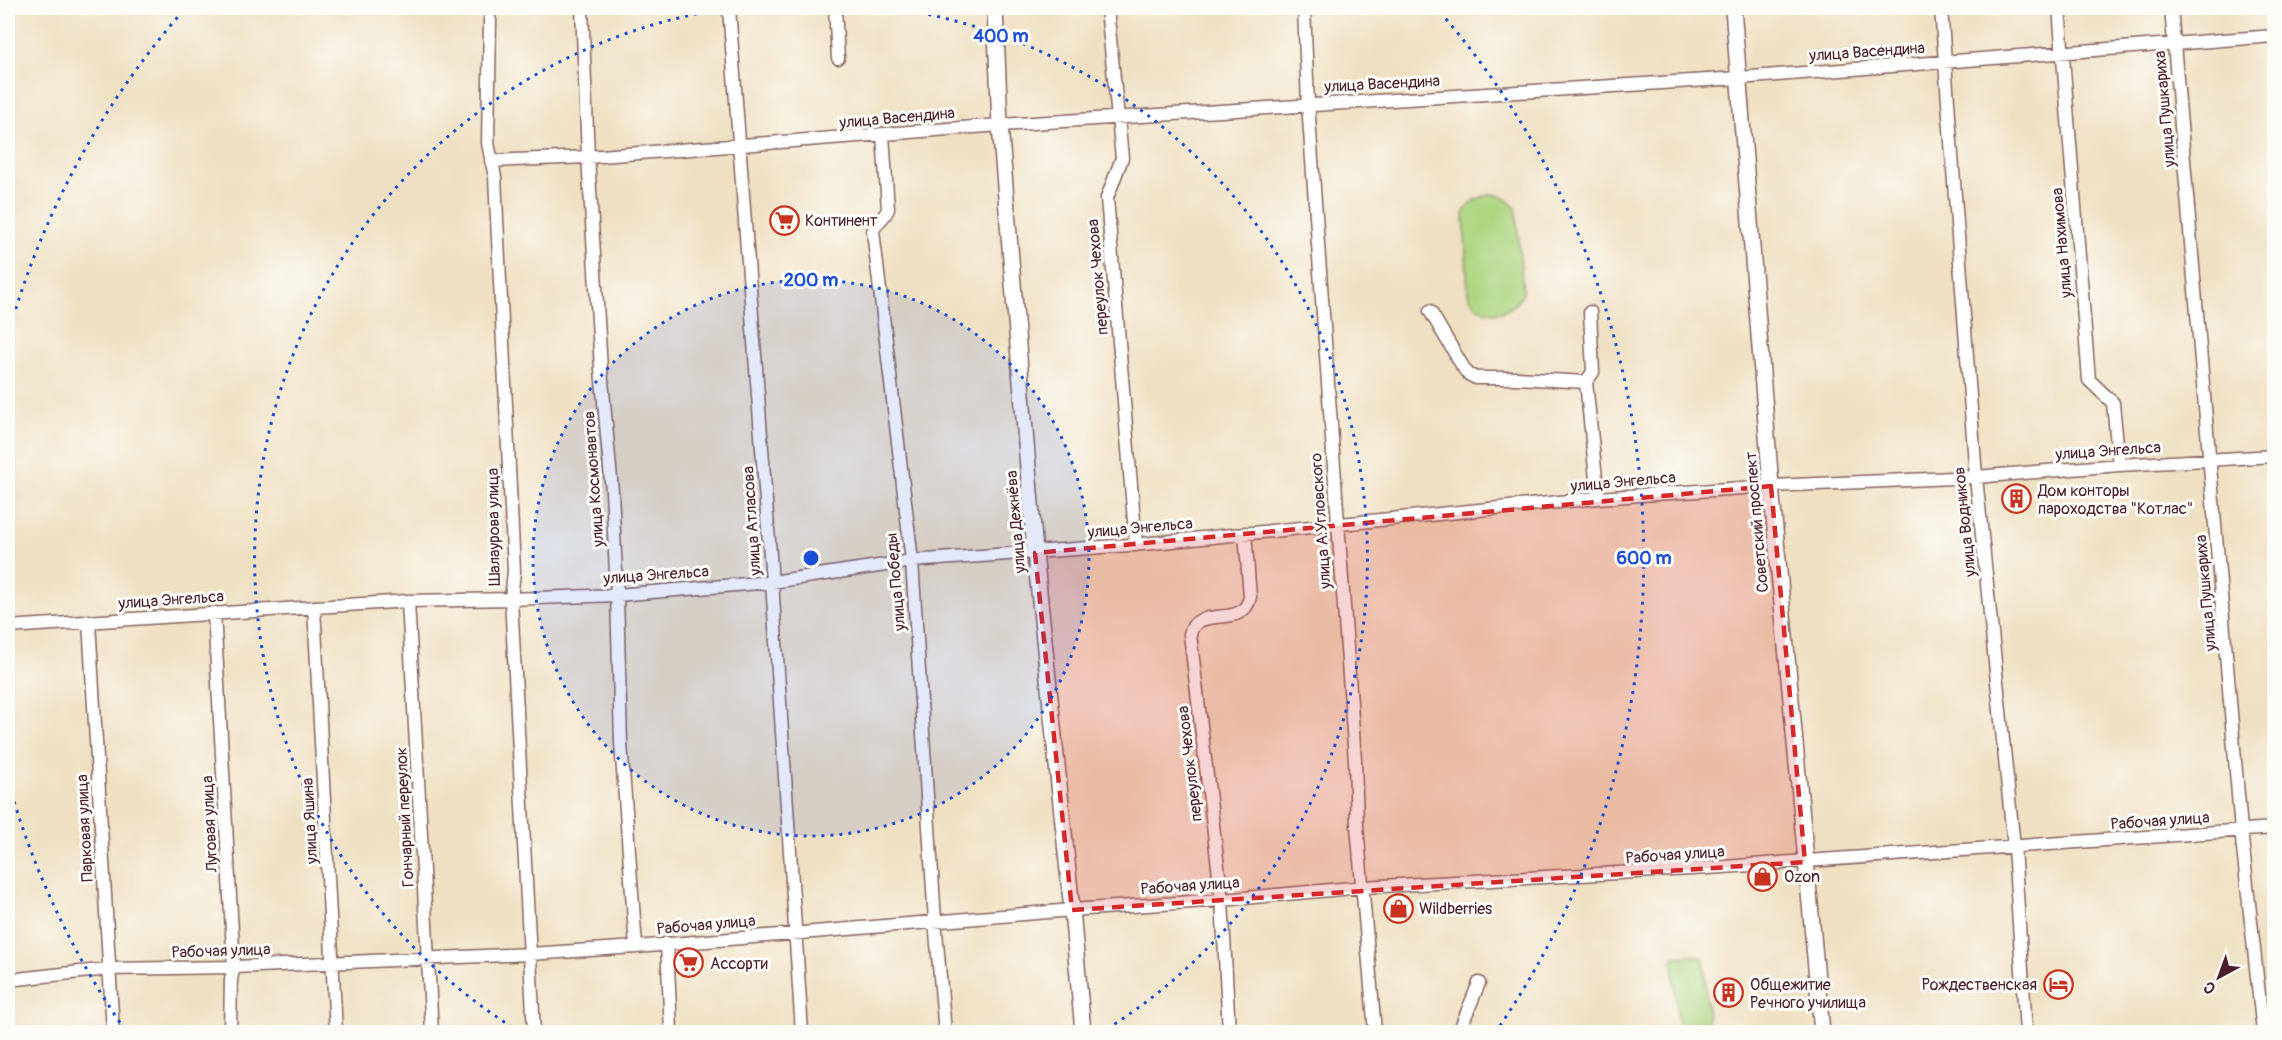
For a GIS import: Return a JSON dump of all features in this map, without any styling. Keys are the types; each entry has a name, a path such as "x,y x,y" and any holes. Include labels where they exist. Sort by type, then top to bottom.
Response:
{"main road":[{"name":"улица Дежнёва","path":"995,8 1000,125 1035,552 1083,1032"},
{"name":"Советский проспект","path":"1733,8 1771,486 1822,1032"}],"street":[{"name":"улица Космонавтов","path":"582,8 588,157 617,594 621,743 636,947"},
{"name":"улица Атласова","path":"729,8 772,582 802,1032"},
{"path":"835,8 838,58"},
{"name":"переулок Чехова","path":"1107,8 1122,158 1107,198 1136,545"},
{"name":"улица А.Угловского","path":"1304,8 1308,104 1337,525 1375,1032"},
{"name":"улица Водников","path":"1941,8 1976,477 2014,847 2026,1032"},
{"name":"улица Нахимова","path":"2059,8 2089,380 2113,404 2119,465"},
{"name":"улица Пушкариха","path":"2171,8 2241,830 2263,1032"},
{"name":"Шалаурова улица","path":"490,20 488,143 495,177 514,571 511,599 534,1032"},
{"name":"улица Васендина","path":"492,161 588,157 1308,104 1739,78 2274,36"},
{"name":"улица Победы","path":"883,135 888,209 873,231 912,561 935,921 945,1032"},
{"path":"1431,310 1463,367 1468,374 1476,378 1586,382"},
{"path":"1590,312 1593,372 1586,382 1598,498"},
{"name":"улица Энгельса","path":"8,627 408,601 617,594 772,582 912,561 1136,545 1598,498 1771,486 1976,477 2119,465 2274,456"},
{"name":"переулок Чехова","path":"1229,1032 1222,900 1190,634 1191,628 1200,620 1239,614 1248,605 1250,597 1245,533"},
{"name":"Гончарный переулок","path":"408,601 432,1032"},
{"name":"улица Яшина","path":"314,607 336,1032"},
{"name":"Луговая улица","path":"214,613 234,967 231,979 230,1032"},
{"name":"Парковая улица","path":"89,621 108,969 113,994 114,1032"},
{"name":"Рабочая улица","path":"8,980 108,969 234,967 636,947 1072,909 1222,900 1363,887 1805,862 2274,828"},
{"path":"667,943 671,1032"},
{"path":"1459,1032 1479,983"}],"highlighted area":[{"path":"1771,486 1805,862 1072,910 1035,553"}],"green space":[{"path":"1492,194 1503,197 1516,208 1523,293 1510,307 1496,313 1481,309 1468,294 1464,212 1476,200"},
{"path":"1700,956 1704,959 1708,1025 1704,1030 1682,1031 1678,1029 1673,961 1675,957"}],"place":[{"name":"Континент","path":"784,220"},
{"name":"Дом конторы пароходства \"Котлас\"","path":"2017,499"},
{"name":"Ozon","path":"1763,876"},
{"name":"Wildberries","path":"1398,908"},
{"name":"Ассорти","path":"689,963"},
{"name":"Рождественская","path":"2058,984"},
{"name":"Общежитие Речного училища","path":"1729,993"}]}
